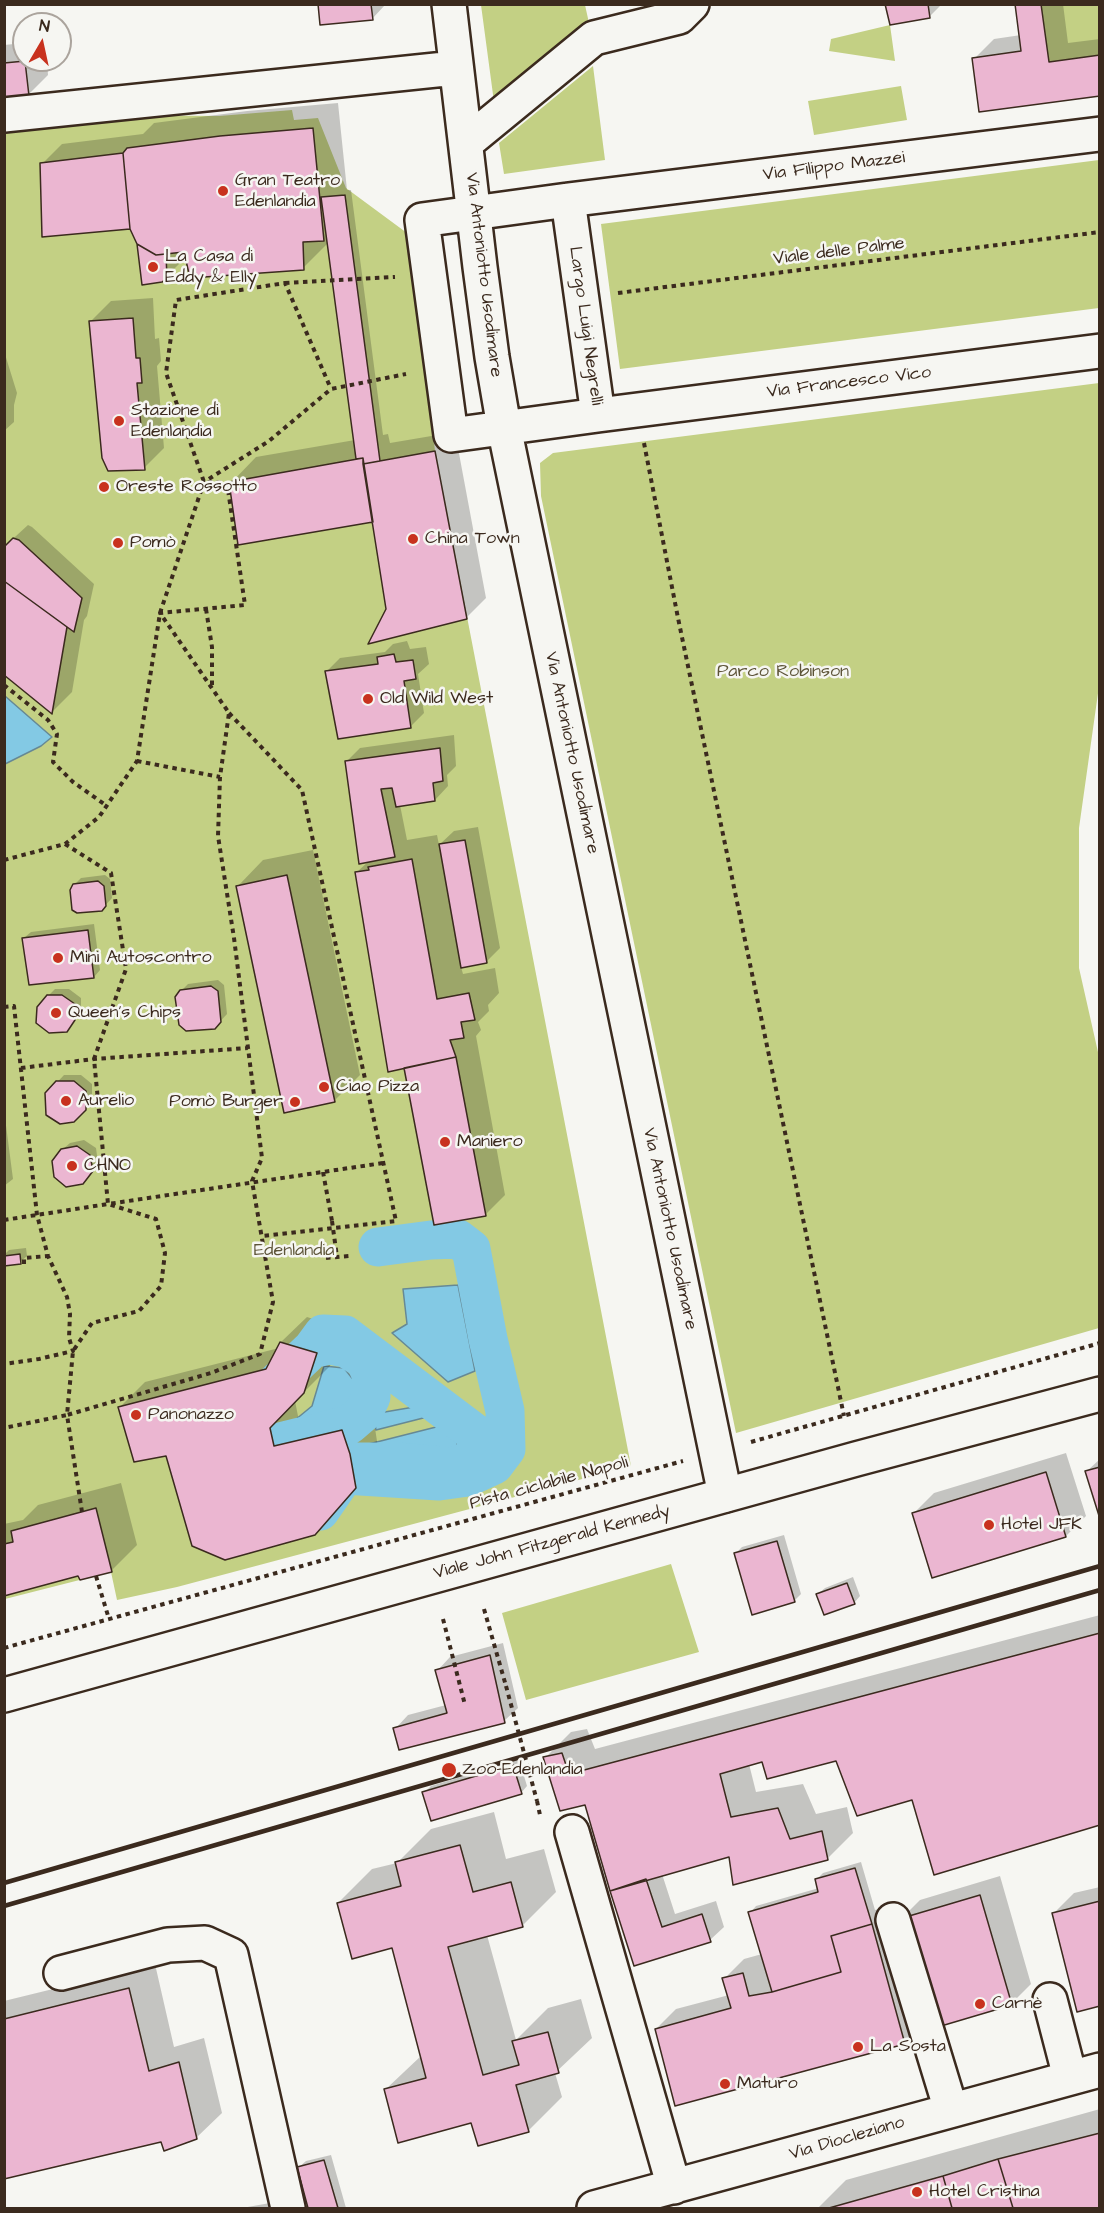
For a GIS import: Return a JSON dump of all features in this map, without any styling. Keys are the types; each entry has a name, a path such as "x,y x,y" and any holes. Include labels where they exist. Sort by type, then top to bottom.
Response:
{"street":[{"name":"Via Antoniotto Usodimare","path":"448,4 492,357 504,427 725,1495"},
{"path":"466,143 594,38 679,17 692,4"},
{"path":"4,115 455,68"},
{"name":"Via Filippo Mazzei","path":"568,200 1100,134"},
{"name":"Largo Luigi Negrelli","path":"568,200 598,415 451,435 422,220 473,212 568,200"},
{"name":"Via Francesco Vico","path":"598,415 1100,351"},
{"name":"Viale John Fitzgerald Kennedy","path":"4,1695 725,1495 1100,1394"},
{"path":"572,1832 674,2187"},
{"path":"893,1920 951,2110"},
{"path":"61,1973 168,1945 205,1943 231,1955 288,2208"},
{"path":"1050,2000 1085,2074"},
{"name":"Via Diocleziano","path":"594,2208 1085,2074"}],"path":[{"name":"Viale delle Palme","path":"581,298 1100,232"},
{"path":"4,860 65,844 99,818 137,761 160,613 204,482 166,373 176,300 285,283 416,276 429,273"},
{"path":"285,283 332,389"},
{"path":"204,482 269,441 332,389 441,366"},
{"path":"637,410 844,1416"},
{"path":"160,613 245,605 227,483 204,482"},
{"path":"206,609 212,647 212,689"},
{"path":"160,613 229,713 302,790 396,1221 262,1236"},
{"path":"4,685 48,720 57,734 52,762 73,782 106,806"},
{"path":"4,1428 67,1415 211,1373 260,1354 273,1302 252,1181 262,1158 218,836 220,777 229,713"},
{"path":"137,761 220,777"},
{"path":"65,844 111,873 126,969 93,1059 108,1204"},
{"path":"1100,968 1100,996"},
{"path":"4,1007 14,1006 37,1215 48,1256 67,1297 70,1314 69,1338 73,1351 67,1415 82,1512"},
{"path":"21,1068 93,1059 248,1048"},
{"path":"4,1220 383,1163"},
{"path":"323,1172 337,1257"},
{"path":"4,1364 73,1351 92,1323 139,1311 161,1286 165,1253 156,1219 108,1204"},
{"path":"24,1264 24,1258 48,1256"},
{"path":"326,1258 349,1256"},
{"name":"Pista ciclabile Napoli","path":"4,1648 1100,1343"},
{"path":"96,1576 109,1618"},
{"path":"484,1609 537,1801"},
{"path":"443,1619 465,1706"}],"green space":[{"path":"481,5 585,5 589,23 494,102"},
{"path":"1041,5 1099,5 1099,55 1049,62"},
{"path":"890,25 895,61 829,51 831,39"},
{"path":"593,66 605,160 504,174 499,143"},
{"path":"901,86 907,120 814,135 808,101"},
{"name":"Edenlandia","path":"292,110 294,120 318,118 346,188 411,236 435,451 631,1466 177,1587 117,1600 111,1572 5,1599 4,128 101,115 219,116"},
{"path":"1099,160 1099,308 620,369 601,224"},
{"name":"Parco Robinson","path":"1099,383 1100,679 1079,828 1079,968 1100,1061 1099,1328 736,1433 541,496 540,463 553,453"},
{"path":"671,1564 699,1652 526,1700 502,1613"}],"water":[{"path":"5,696 52,737 41,746 5,764"},
{"path":"458,1285 475,1371 448,1382 392,1333 407,1324 403,1289"},
{"path":"324,1366 344,1368 359,1387 358,1402 347,1418 299,1430 295,1420 312,1406"},
{"path":"414,1407 435,1415 376,1430 373,1414"},
{"path":"448,1424 459,1428 456,1455 350,1454 349,1449"}],"building":[{"path":"318,4 371,4 373,20 320,25"},
{"path":"885,4 928,4 930,18 890,25"},
{"path":"1015,4 1041,4 1049,62 1100,55 1100,96 979,112 972,58 1021,51"},
{"path":"12,62 12,72 26,72 29,96 4,99 4,63"},
{"name":"Gran Teatro Edenlandia","path":"313,128 324,241 303,242 304,270 190,278 184,252 156,255 137,244 130,229 123,153 127,148 220,136"},
{"path":"123,153 130,229 42,237 40,163"},
{"path":"345,195 380,461 363,464 363,458 356,459 321,197"},
{"name":"La Casa di Eddy & Elly","path":"137,244 156,255 166,254 167,279 142,285"},
{"name":"Stazione di Edenlandia","path":"133,318 136,358 140,358 142,383 137,383 145,470 108,471 102,458 89,321"},
{"name":"China Town","path":"435,451 467,619 368,644 386,609 363,464"},
{"path":"363,458 373,522 238,545 229,482"},
{"path":"13,538 19,540 82,598 74,632 4,581 4,547"},
{"path":"4,581 67,627 52,714 4,675"},
{"name":"Old Wild West","path":"394,654 396,662 413,660 416,679 404,681 411,728 338,739 325,671 378,664 377,657"},
{"path":"440,748 443,781 433,783 435,801 396,807 392,788 381,789 395,857 359,864 345,761"},
{"path":"465,840 487,963 461,968 439,844"},
{"path":"412,859 437,999 469,993 475,1020 461,1022 464,1038 450,1040 456,1057 388,1072 355,872 369,870 368,867"},
{"path":"287,875 335,1102 284,1113 236,886"},
{"path":"98,881 104,886 106,906 102,911 77,913 72,910 70,890 73,884"},
{"name":"Mini Autoscontro","path":"88,930 94,978 29,985 22,938"},
{"path":"211,986 218,991 221,1022 215,1029 186,1031 179,1025 175,997 180,990"},
{"name":"Queen's Chips","path":"47,995 62,995 75,1004 75,1020 67,1032 49,1033 36,1023 37,1007"},
{"name":"Maniero","path":"456,1057 486,1216 434,1225 404,1068"},
{"name":"Aurelio","path":"56,1081 74,1081 86,1091 86,1110 74,1122 60,1124 46,1115 45,1093"},
{"name":"CHNO","path":"77,1146 90,1155 93,1171 83,1184 66,1187 54,1177 52,1161 61,1149"},
{"path":"20,1254 21,1264 4,1266 4,1256"},
{"path":"280,1342 317,1353 304,1393 270,1428 274,1446 342,1430 350,1454 356,1488 315,1535 225,1560 192,1546 166,1456 134,1462 118,1407 266,1369"},
{"path":"1100,1467 1100,1519 1085,1471"},
{"name":"Hotel JFK","path":"1046,1472 1066,1537 932,1578 912,1513"},
{"path":"96,1508 112,1572 80,1580 78,1576 4,1596 4,1544 13,1542 11,1531"},
{"path":"777,1541 795,1602 752,1615 734,1553"},
{"path":"847,1583 855,1604 824,1615 816,1594"},
{"path":"1100,1633 1100,1825 934,1875 912,1800 857,1816 836,1761 767,1779 762,1762 720,1774 731,1817 778,1808 790,1839 822,1831 828,1860 733,1885 729,1857 610,1891 585,1805 560,1811 543,1757 562,1753 569,1774"},
{"path":"490,1655 505,1723 399,1750 393,1728 447,1713 435,1670"},
{"path":"513,1765 522,1794 431,1821 422,1792"},
{"path":"460,1845 473,1892 511,1882 523,1927 448,1947 483,2075 519,2065 512,2041 548,2032 559,2073 516,2085 529,2132 478,2146 471,2123 398,2143 384,2089 426,2078 392,1948 352,1959 337,1903 401,1886 395,1862"},
{"path":"855,1868 872,1924 831,1936 841,1972 772,1992 748,1912 818,1892 815,1879"},
{"path":"646,1879 662,1927 702,1914 711,1942 634,1966 610,1891"},
{"path":"980,1895 1012,2005 931,2029 899,1919"},
{"path":"1100,1901 1100,2006 1077,2012 1052,1913"},
{"path":"872,1924 905,2044 675,2106 655,2029 731,2008 722,1978 743,1973 749,1996 772,1992 841,1972 831,1936"},
{"path":"129,1988 149,2071 179,2062 197,2139 164,2151 161,2142 4,2179 4,2019"},
{"path":"1100,2133 1100,2208 1013,2208 998,2159"},
{"path":"998,2159 1013,2208 952,2208 943,2176"},
{"path":"324,2160 338,2208 308,2208 297,2167"},
{"name":"Hotel Cristina","path":"943,2176 952,2208 829,2208"}],"waterway":[{"path":"320,1511 345,1475 439,1481 468,1477 494,1465 506,1449 505,1411 488,1339 471,1249 458,1239 378,1247"},
{"path":"305,1483 344,1462 399,1462 451,1467 466,1462 478,1452 475,1433 345,1335 323,1334 312,1349"},
{"path":"256,1485 251,1474 255,1455 268,1445 349,1425 363,1413 371,1397 371,1374 365,1360 346,1348 329,1345 312,1349 271,1388"}],"railway":[{"path":"4,1883 1100,1566"},
{"path":"4,1906 1100,1590"}],"place":[{"name":"Gran Teatro Edenlandia","path":"223,191"},
{"name":"La Casa di Eddy & Elly","path":"153,267"},
{"name":"Stazione di Edenlandia","path":"119,421"},
{"name":"Oreste Rossotto","path":"104,487"},
{"name":"China Town","path":"413,539"},
{"name":"Pomò","path":"118,543"},
{"name":"Old Wild West","path":"368,699"},
{"name":"Mini Autoscontro","path":"58,958"},
{"name":"Queen's Chips","path":"56,1013"},
{"name":"Ciao Pizza","path":"324,1087"},
{"name":"Aurelio","path":"66,1101"},
{"name":"Pomò Burger","path":"295,1102"},
{"name":"Maniero","path":"445,1142"},
{"name":"CHNO","path":"72,1166"},
{"name":"Panonazzo","path":"136,1415"},
{"name":"Hotel JFK","path":"989,1525"},
{"name":"Zoo-Edenlandia","path":"449,1770"},
{"name":"Carnè","path":"980,2004"},
{"name":"La Sosta","path":"858,2047"},
{"name":"Maturo","path":"725,2084"},
{"name":"Hotel Cristina","path":"917,2192"}]}
